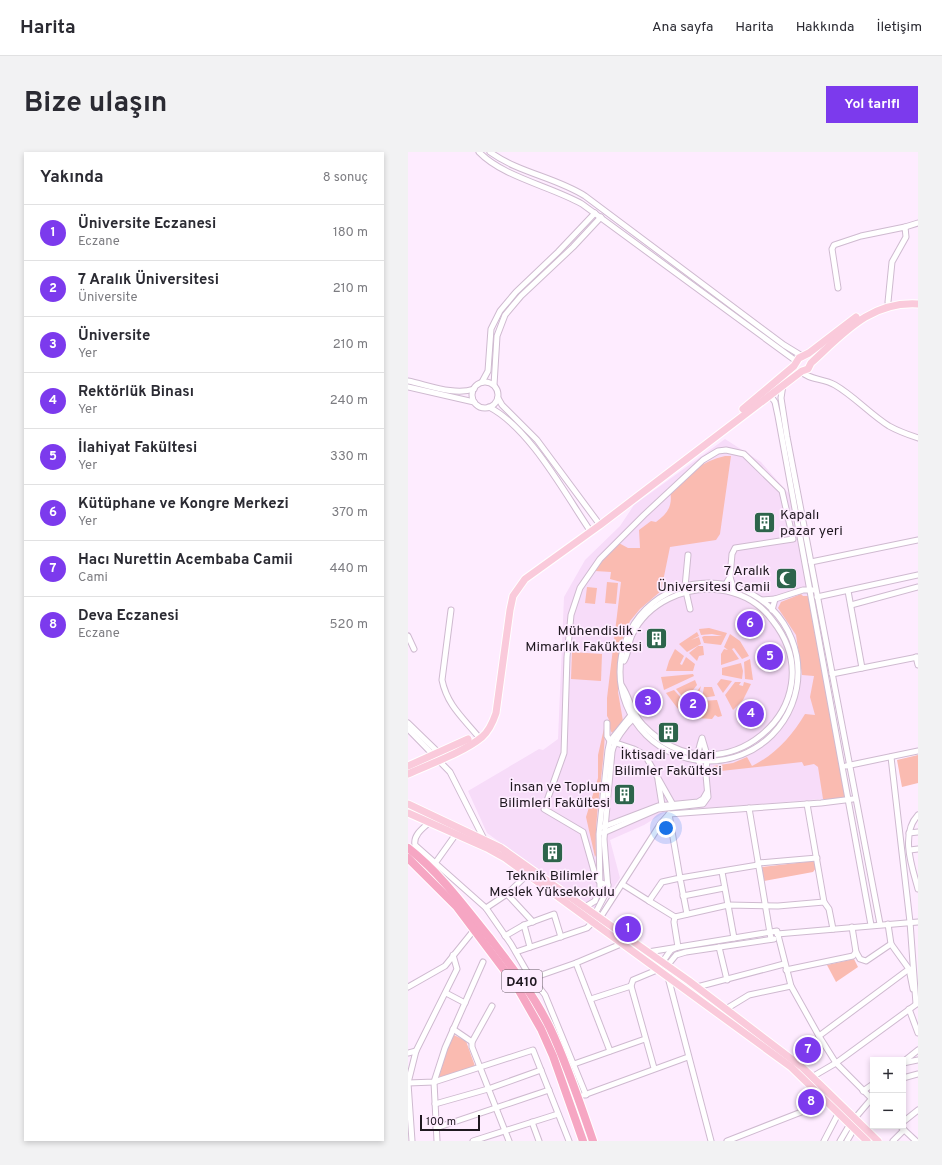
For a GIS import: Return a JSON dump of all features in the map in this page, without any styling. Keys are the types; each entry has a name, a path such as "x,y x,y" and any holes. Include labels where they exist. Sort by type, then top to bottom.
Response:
{"highway":[{"name":"D410","path":"408,848 426,864 467,908 524,984 550,1028 582,1096 593,1141"},
{"name":"D410","path":"408,858 447,896 517,986 541,1028 553,1056 583,1141"}],"main road":[{"path":"599,524 748,406 800,359 868,309 888,302 918,299"},
{"path":"408,774 476,735 487,724 492,712 505,609 509,595 515,583 521,576 599,524 801,371 808,369 811,363 852,326 870,313 880,308 918,304"},
{"path":"800,359 809,359 811,363"},
{"path":"800,359 798,369 801,371"},
{"path":"408,766 439,756 482,737 491,726 496,713 513,596 524,579 590,530"},
{"path":"408,804 501,848 668,966 802,1067 878,1141"},
{"path":"408,813 488,848 527,875 791,1068 867,1141"}],"street":[{"path":"479,152 504,170 559,192 595,213 800,359"},
{"path":"490,152 514,167 565,185 585,196 781,342 800,359"},
{"path":"474,402 472,395 474,389 482,382 488,371 491,329 500,311 516,292 558,252 595,213"},
{"path":"494,385 497,336 505,315 521,296 601,217"},
{"path":"838,288 832,249 834,245 861,236 918,223"},
{"path":"888,302 892,262 906,237 905,227"},
{"path":"801,371 804,376 810,378 826,379 845,391 890,426 918,438"},
{"path":"408,381 454,390 463,391 474,389"},
{"path":"408,387 474,402 482,407 489,407 495,404 498,398 498,391 494,385 488,382 482,382"},
{"path":"784,384 781,398 811,562 813,590 817,597 880,924"},
{"path":"770,395 775,402 813,590 871,925"},
{"path":"498,398 502,405 538,440 599,524"},
{"path":"489,407 508,421 539,455 590,530"},
{"path":"608,885 601,883 593,870 583,832 544,809 564,753 567,657 571,615 576,595 589,573 600,559 644,515 703,460 714,453 726,450 744,454 782,491 793,539 736,548 732,554 730,577 734,590 755,602 776,619"},
{"path":"811,562 918,540"},
{"path":"688,555 686,589 690,609"},
{"path":"817,597 918,575"},
{"path":"724,588 730,577"},
{"path":"762,600 772,610 776,619 791,639 797,661 797,683 787,714 770,737 756,748 735,757 707,758 698,760 673,752 659,745 645,735 633,717 622,686 624,650 627,638 642,614 659,599 701,584 734,590 762,600 775,599 803,590 813,590"},
{"path":"851,605 918,587"},
{"path":"848,591 862,668"},
{"path":"772,610 775,599"},
{"path":"451,610 443,672 444,691 454,708 476,735"},
{"path":"408,636 414,649"},
{"path":"832,674 917,657 918,665"},
{"path":"585,907 595,901 601,883 602,830 613,742 633,717"},
{"path":"633,717 663,742 707,758"},
{"path":"408,723 439,756 450,772 484,839"},
{"path":"607,723 607,736 613,742 642,753 672,804"},
{"path":"408,729 439,756"},
{"path":"602,830 658,809 703,804 708,799 706,775 707,758 702,738 697,754 698,760 706,775"},
{"path":"843,767 918,751"},
{"path":"891,757 910,922 917,1004"},
{"path":"657,777 662,805"},
{"path":"602,830 662,805 698,802 707,792"},
{"path":"597,916 622,884 661,823 670,814 808,804 856,798"},
{"path":"808,804 824,902 829,909 833,929"},
{"path":"749,808 771,939"},
{"path":"670,814 687,914"},
{"path":"918,815 913,820 909,833 910,850 918,889"},
{"path":"430,822 416,836 414,840 415,845 436,862 486,908 506,936 545,995 574,1064 582,1096 654,1068 688,1057"},
{"path":"597,916 608,885 602,830"},
{"path":"909,833 918,832"},
{"path":"436,862 456,834"},
{"path":"910,850 918,849"},
{"path":"650,901 662,882 722,872 758,864 817,858"},
{"path":"722,872 734,938"},
{"path":"486,908 507,894 527,875"},
{"path":"622,884 675,917 728,905 778,906 824,902"},
{"path":"683,896 724,888"},
{"path":"507,894 533,922"},
{"path":"506,936 524,926 554,914 561,937"},
{"path":"675,917 674,922 678,947"},
{"path":"648,952 770,932 777,934 880,924 918,922"},
{"path":"516,952 587,928 592,923"},
{"path":"888,924 891,944 909,969 917,1004"},
{"path":"524,926 530,947"},
{"path":"852,927 856,952 860,959 866,961 891,944"},
{"path":"408,987 445,966 474,930"},
{"path":"711,1141 668,977 668,966 676,955 771,939 777,934"},
{"path":"777,934 791,986 819,1036 836,1063 863,1092 870,1097"},
{"path":"524,984 533,978 576,963 621,944"},
{"path":"654,1068 631,986 632,980 638,976 657,970 661,961 671,950 678,947"},
{"path":"719,947 726,980"},
{"path":"696,987 785,967 843,960 853,956 856,952"},
{"path":"412,1141 409,1119 408,1083 416,1051 446,993 457,968 453,955"},
{"path":"437,1141 434,1082 453,1029 483,962"},
{"path":"576,963 610,1051"},
{"path":"819,1036 909,969"},
{"path":"590,999 631,986"},
{"path":"726,1010 749,995 791,986"},
{"path":"446,993 465,1003"},
{"path":"812,1077 836,1063 917,1004"},
{"path":"492,1006 472,1042 472,1047 509,1141"},
{"path":"909,1009 918,1033"},
{"path":"453,1029 472,1042"},
{"path":"574,1064 645,1039"},
{"path":"408,1083 434,1082 533,1050 569,1141"},
{"path":"906,1060 918,1050"},
{"path":"408,1053 416,1051"},
{"path":"906,1062 918,1060"},
{"path":"435,1104 488,1089 541,1070"},
{"path":"906,1077 918,1074"},
{"path":"863,1092 870,1086"},
{"path":"436,1128 549,1090"},
{"path":"840,1141 870,1101"},
{"path":"727,1141 827,1102"},
{"path":"906,1120 918,1110"},
{"path":"474,1141 558,1114"},
{"path":"824,1141 838,1114"},
{"path":"532,1122 539,1141"},
{"path":"846,1141 852,1126"},
{"path":"893,1141 901,1129"},
{"path":"903,1129 916,1139"}],"shaded area":[{"path":"725,439 761,462 790,495 845,797 843,799 823,799 667,811 644,825 610,840 620,878 597,912 487,833 468,791 539,749 543,750 558,739 564,597 585,560 620,526 634,505"},
{"path":"725,456 731,456 720,534 716,540 670,547 661,591 640,609 630,621 619,647 620,671 618,692 623,721 612,733 607,716 607,698 621,582 610,579 611,572 595,571 604,551 617,542 628,548 640,548 639,530 651,521 656,522 669,509 671,500 670,490 702,465"},
{"path":"607,582 618,583 616,604 605,603"},
{"path":"587,587 597,588 595,604 585,603"},
{"path":"801,594 803,596 808,596 845,797 843,799 823,799 818,767 814,764 804,766 802,762 712,772 713,766 733,763 747,757 752,766 776,750 794,730 805,714 815,715 810,697 814,676 802,675 796,635 778,608 781,602"},
{"path":"709,628 727,633 721,645 704,643 702,637 704,636 722,636 712,634 701,635 699,629"},
{"path":"697,632 699,636 691,640 699,637 701,644 687,652 679,644"},
{"path":"730,634 740,641 749,656 742,659 734,648 732,649 739,659 721,665 721,654 724,649 728,650 724,647"},
{"path":"698,646 703,646 704,655 699,656 697,661 689,653"},
{"path":"675,649 684,656 680,664 682,665 686,657 695,664 693,671 666,671"},
{"path":"572,652 602,654 601,681 571,679"},
{"path":"750,659 753,680 745,679 744,662"},
{"path":"741,663 743,671 742,679 722,675 722,668"},
{"path":"693,674 694,676 664,690 661,677"},
{"path":"721,679 732,681 723,693 717,684"},
{"path":"695,680 697,685 685,700 676,689"},
{"path":"735,682 741,682 739,685 743,686 744,682 751,684 743,700 733,710 725,695"},
{"path":"701,686 693,716 681,711"},
{"path":"704,687 712,687 715,696 702,698"},
{"path":"674,690 684,701 678,709 666,693"},
{"path":"717,700 722,716 718,717 715,715 712,719 696,718 701,701"},
{"path":"605,724 595,857 586,817 598,778 598,755"},
{"path":"918,755 918,783 902,787 897,760"},
{"path":"814,861 816,868 813,872 764,881 762,867"},
{"path":"854,959 858,967 836,982 827,965"},
{"path":"454,1035 466,1041 475,1066 438,1079 445,1054"}],"place":[{"name":"Kapalı pazar yeri","path":"764,522"},
{"name":"7 Aralık Üniversitesi Camii","path":"786,578"},
{"name":"Kütüphane ve Kongre Merkezi","path":"750,624"},
{"name":"Mühendislik - Mimarlık Faküktesi","path":"657,638"},
{"name":"İlahiyat Fakültesi","path":"770,657"},
{"name":"Üniversite","path":"648,702"},
{"name":"7 Aralık Üniversitesi","path":"693,705"},
{"name":"Rektörlük Binası","path":"751,714"},
{"name":"İktisadi ve İdari Bilimler Fakültesi","path":"668,732"},
{"name":"İnsan ve Toplum Bilimleri Fakültesi","path":"625,794"},
{"name":"Teknik Bilimler Meslek Yüksekokulu","path":"552,853"},
{"name":"Üniversite Eczanesi","path":"628,929"},
{"name":"Hacı Nurettin Acembaba Camii","path":"808,1050"},
{"name":"Deva Eczanesi","path":"811,1102"}]}
